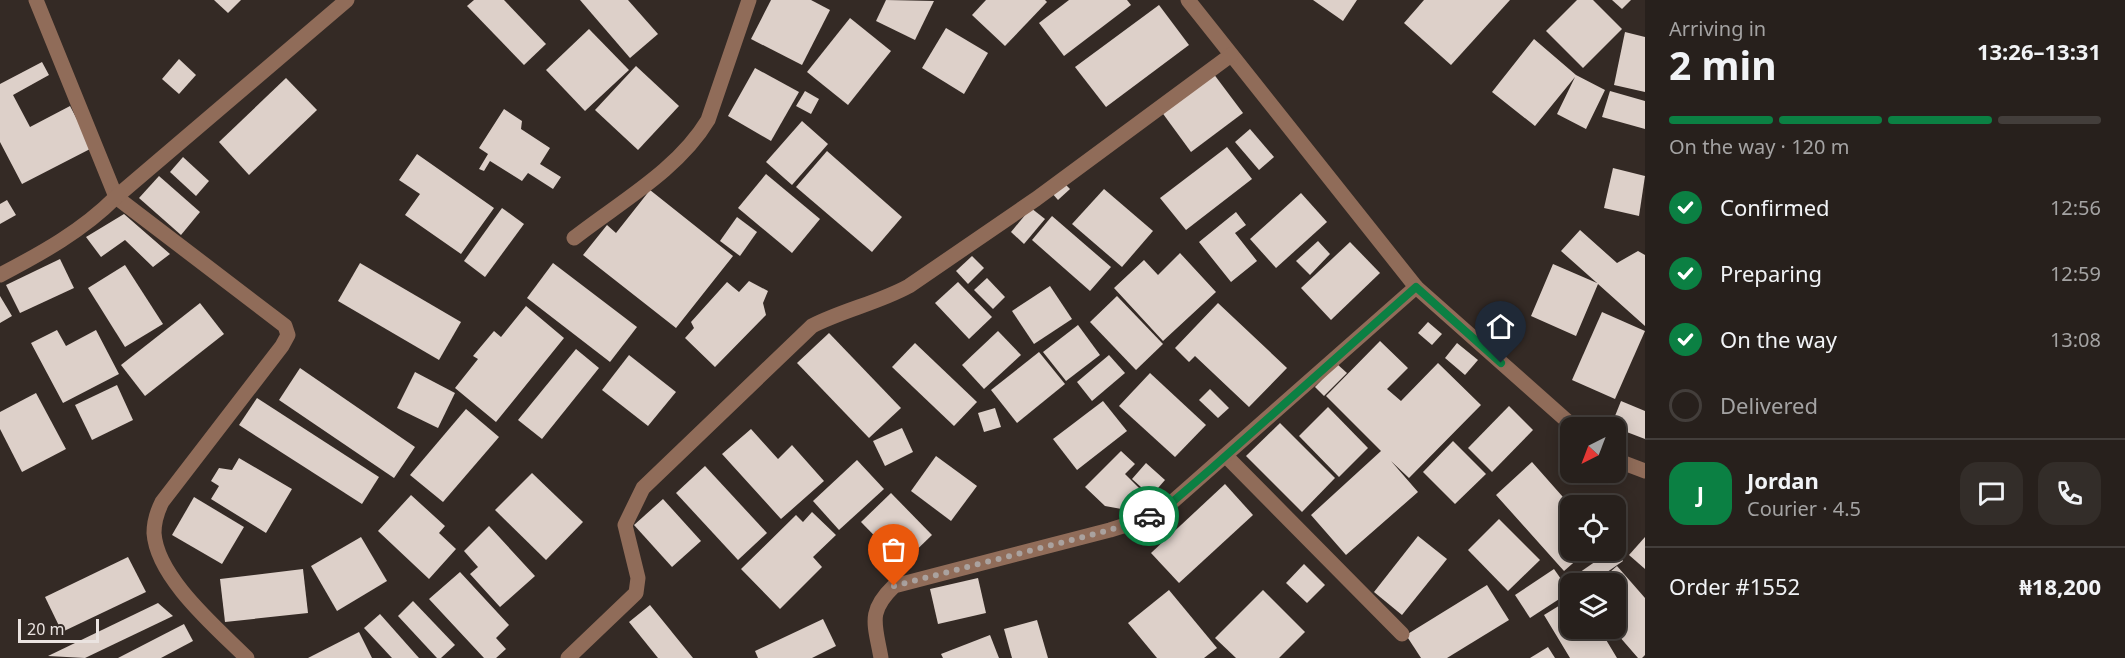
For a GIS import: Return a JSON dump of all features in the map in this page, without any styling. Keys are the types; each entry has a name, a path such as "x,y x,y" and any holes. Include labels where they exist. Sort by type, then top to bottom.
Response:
{"street":[{"path":"36,0 116,197 285,326 288,336 162,502 155,518 154,534 166,567 198,608 248,658"},
{"path":"0,275 91,221 116,197 347,0"},
{"path":"574,238 681,156 698,138 708,120 749,0"},
{"path":"1188,0 1416,287 1563,417"},
{"path":"568,658 636,593 638,578 625,525 643,488 812,326 828,318 886,298 909,286 1036,199 1231,55"},
{"path":"881,658 874,619 879,600 894,586 1142,520 1170,504 1416,287"},
{"path":"1226,456 1402,634"},
{"path":"1626,464 1645,471"}],"building":[{"path":"214,0 241,0 228,13"},
{"path":"474,0 504,0 546,44 524,65 467,6"},
{"path":"580,0 628,0 658,34 630,58"},
{"path":"771,0 811,0 830,10 802,65 751,39"},
{"path":"886,0 934,1 915,40 876,21"},
{"path":"986,0 1045,0 1047,2 1005,46 972,15"},
{"path":"1069,0 1127,0 1131,5 1064,56 1039,23"},
{"path":"1313,0 1357,0 1343,21"},
{"path":"1424,0 1510,0 1451,65 1404,23"},
{"path":"1577,0 1593,0 1622,29 1583,68 1546,31"},
{"path":"1612,0 1631,0 1622,9"},
{"path":"1159,5 1189,45 1106,107 1075,67"},
{"path":"850,18 891,51 848,105 807,72"},
{"path":"946,28 988,53 964,94 922,68"},
{"path":"589,29 629,70 585,111 546,70"},
{"path":"1625,32 1645,37 1645,92 1614,85"},
{"path":"1534,39 1576,75 1605,90 1586,129 1557,114 1575,77 1535,126 1492,92"},
{"path":"179,59 196,75 179,94 162,79"},
{"path":"42,62 49,75 13,95 30,127 70,106 92,148 22,184 0,142 0,84"},
{"path":"636,66 679,106 638,150 595,110"},
{"path":"755,68 799,92 771,141 728,116"},
{"path":"1213,73 1243,113 1191,152 1161,111"},
{"path":"286,78 317,110 249,175 219,142"},
{"path":"805,91 819,99 811,114 796,106"},
{"path":"1610,91 1645,101 1645,129 1602,117"},
{"path":"504,109 522,121 521,129 550,148 540,164 561,177 553,189 528,173 522,181 490,161 484,171 479,169 488,154 479,148"},
{"path":"802,121 828,144 792,185 766,162"},
{"path":"1250,129 1274,157 1259,170 1235,142"},
{"path":"1227,147 1252,179 1186,230 1160,198"},
{"path":"827,151 902,217 872,252 796,187"},
{"path":"417,154 494,208 461,254 405,215 420,194 399,180"},
{"path":"183,157 209,181 196,196 170,172"},
{"path":"1613,168 1645,176 1639,216 1604,208"},
{"path":"766,174 820,219 792,253 738,208"},
{"path":"159,176 200,212 181,235 139,198"},
{"path":"1062,181 1070,189 1058,200 1051,192"},
{"path":"1104,189 1153,231 1122,267 1072,224"},
{"path":"650,190 733,256 676,328 583,255 607,225 616,233"},
{"path":"1301,193 1327,222 1276,268 1250,239"},
{"path":"7,200 16,215 0,224 0,204"},
{"path":"502,208 524,224 485,277 464,261"},
{"path":"1031,208 1045,219 1024,244 1011,232"},
{"path":"1236,212 1246,225 1235,233 1257,261 1231,282 1199,242"},
{"path":"124,214 170,254 153,267 125,240 101,257 86,237"},
{"path":"1052,216 1111,267 1090,291 1032,240"},
{"path":"737,217 757,232 740,256 720,241"},
{"path":"1580,230 1617,263 1638,251 1645,255 1645,326 1598,284 1576,336 1531,316 1553,264 1597,283 1561,251"},
{"path":"1318,241 1330,254 1310,275 1296,261"},
{"path":"1350,242 1380,273 1331,320 1301,288"},
{"path":"1180,253 1216,292 1163,341 1114,288 1144,260 1158,275"},
{"path":"972,256 984,268 968,284 956,271"},
{"path":"60,259 74,288 20,313 6,285"},
{"path":"360,263 461,322 439,360 338,301"},
{"path":"553,263 637,327 610,362 527,298"},
{"path":"125,265 163,324 125,347 88,288"},
{"path":"987,278 1005,297 993,309 974,290"},
{"path":"749,281 768,291 763,303 766,315 715,367 685,338 694,328 691,322 727,282 739,292"},
{"path":"958,282 992,317 969,339 935,303"},
{"path":"1050,286 1072,319 1034,344 1012,311"},
{"path":"0,296 12,316 0,323"},
{"path":"1117,296 1163,344 1136,370 1090,322"},
{"path":"200,303 224,334 145,396 121,365"},
{"path":"1218,303 1287,368 1249,407 1195,356 1189,362 1175,348"},
{"path":"526,306 564,338 496,422 455,388 478,359 473,356 494,331 501,337"},
{"path":"1602,312 1645,331 1615,399 1572,380"},
{"path":"1428,322 1442,334 1432,345 1418,333"},
{"path":"1078,325 1100,355 1066,381 1043,352"},
{"path":"57,330 66,346 96,330 119,374 63,403 31,343"},
{"path":"998,331 1021,355 984,389 962,365"},
{"path":"829,333 901,408 869,438 797,363"},
{"path":"1380,341 1408,368 1387,389 1401,401 1438,363 1481,405 1409,478 1391,461 1418,492 1346,555 1311,515 1381,451 1326,396"},
{"path":"915,343 977,402 954,426 892,367"},
{"path":"1457,343 1478,360 1465,375 1445,358"},
{"path":"576,349 599,368 542,439 518,420"},
{"path":"1039,352 1065,384 1017,423 991,390"},
{"path":"629,355 676,392 648,426 602,390"},
{"path":"1109,355 1125,373 1092,401 1077,382"},
{"path":"1337,364 1347,373 1324,396 1315,387"},
{"path":"300,368 415,447 394,478 279,400"},
{"path":"415,372 455,393 438,428 397,408"},
{"path":"1150,373 1206,425 1175,457 1119,406"},
{"path":"117,385 133,420 92,440 75,405"},
{"path":"1210,389 1229,408 1218,418 1199,400"},
{"path":"36,393 66,449 22,472 0,429 0,412"},
{"path":"257,398 379,477 362,504 239,425"},
{"path":"1103,401 1127,431 1077,470 1053,439"},
{"path":"1621,401 1645,411 1645,439 1626,432 1626,417 1615,417"},
{"path":"1509,406 1533,430 1492,472 1468,448"},
{"path":"1328,407 1368,448 1339,477 1299,436"},
{"path":"995,408 1001,427 984,432 978,413"},
{"path":"466,409 499,437 443,502 410,475"},
{"path":"1280,423 1335,478 1302,512 1246,456"},
{"path":"902,428 913,452 885,466 873,441"},
{"path":"751,429 778,459 792,445 824,481 781,519 722,454"},
{"path":"1453,441 1486,474 1455,504 1423,472"},
{"path":"1121,451 1135,464 1125,474 1144,493 1127,510 1105,506 1085,487"},
{"path":"936,456 977,486 951,521 911,491"},
{"path":"239,458 292,489 266,533 211,499 219,486 211,481 219,468 232,470"},
{"path":"857,460 884,489 839,530 813,501"},
{"path":"1532,462 1561,495 1560,561 1575,561 1564,571 1496,495"},
{"path":"1146,463 1165,480 1151,496 1132,479"},
{"path":"705,466 767,533 738,560 676,493"},
{"path":"532,473 583,522 546,560 495,510"},
{"path":"1225,484 1253,515 1179,583 1151,553"},
{"path":"891,493 932,535 902,564 861,522"},
{"path":"411,495 445,526 439,533 456,549 429,579 378,531"},
{"path":"194,497 244,527 222,564 172,535"},
{"path":"663,499 701,541 672,567 634,525"},
{"path":"812,512 836,535 813,557 822,567 780,609 741,569 796,515 803,522"},
{"path":"1499,519 1540,560 1508,591 1468,550"},
{"path":"489,526 535,576 500,607 470,574 478,567 464,551"},
{"path":"1418,536 1447,559 1402,615 1374,592"},
{"path":"361,537 387,581 337,611 311,566"},
{"path":"1645,537 1645,569 1629,555"},
{"path":"128,557 146,592 62,632 45,597"},
{"path":"1596,561 1623,561 1606,573 1579,573"},
{"path":"1304,564 1325,585 1307,603 1286,583"},
{"path":"1617,566 1623,573 1609,573"},
{"path":"303,569 308,613 225,622 220,579"},
{"path":"1554,569 1560,578 1560,598 1530,618 1515,595"},
{"path":"460,572 509,625 496,638 506,649 496,658 484,658 429,599"},
{"path":"1626,576 1645,598 1645,655 1638,658 1622,639 1626,639"},
{"path":"978,578 986,613 938,624 930,589"},
{"path":"1487,585 1509,620 1447,658 1421,658 1406,635"},
{"path":"1169,590 1217,648 1204,658 1157,658 1128,623"},
{"path":"1263,590 1305,632 1279,658 1236,658 1215,638"},
{"path":"413,601 455,645 441,658 437,658 398,616"},
{"path":"158,603 173,616 85,658 48,656"},
{"path":"650,605 693,658 658,658 629,622"},
{"path":"1560,605 1560,639 1606,639 1617,658 1570,658 1544,615"},
{"path":"380,614 419,658 392,658 364,628"},
{"path":"823,619 836,646 812,658 758,658 755,651"},
{"path":"1037,620 1048,658 1012,658 1004,629"},
{"path":"184,624 193,641 161,658 118,658"},
{"path":"359,632 372,658 308,658"},
{"path":"990,635 999,658 943,658 941,654"},
{"path":"1548,647 1555,658 1530,658"}],"way so far":[{"path":"894,586 1110,530 1149,516"}],"route":[{"path":"1149,516 1170,504 1212,468 1416,287 1501,363"}]}
